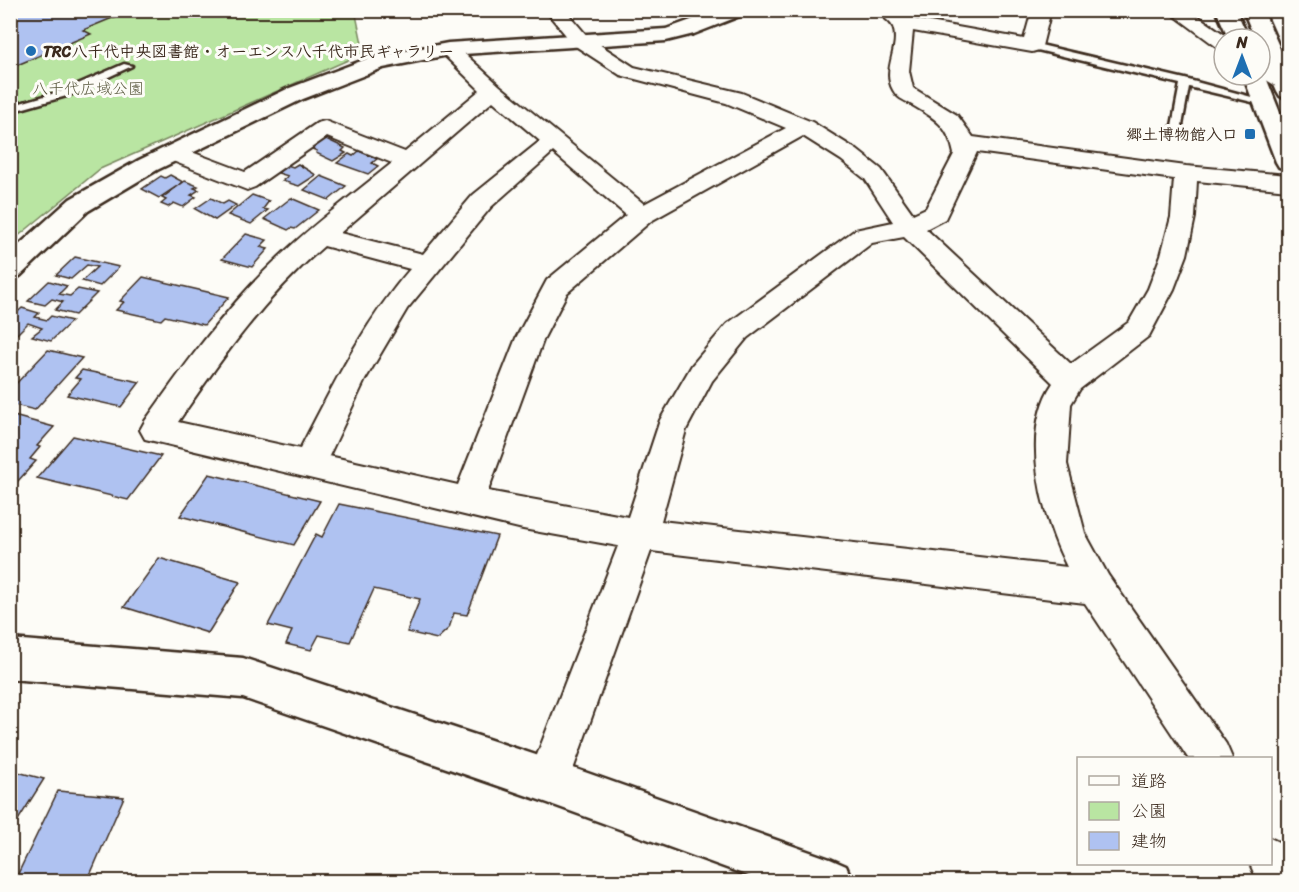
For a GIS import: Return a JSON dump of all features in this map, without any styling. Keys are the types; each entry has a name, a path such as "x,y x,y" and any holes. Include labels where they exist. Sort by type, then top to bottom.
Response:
{"main road":[{"path":"10,269 79,205 173,153 295,94 377,63 448,49 666,35 687,30 738,10"},
{"path":"1226,10 1234,27"},
{"path":"1253,10 1287,86"},
{"path":"1259,87 1288,162"},
{"path":"10,659 243,678 548,781 830,882"}],"street":[{"path":"554,10 581,41 627,71 734,98 804,128 849,155 873,174 909,227 1070,381"},
{"path":"899,15 1032,46 1042,10"},
{"path":"1176,10 1212,35"},
{"path":"548,781 640,534 670,429 702,373 737,331 864,236 909,227 936,213 966,154 964,143 952,120 904,90 899,77 905,34 899,15"},
{"path":"448,49 493,90 642,215"},
{"path":"1272,75 1287,86"},
{"path":"493,90 317,236 288,263 218,341 156,430 523,514 640,534 1095,587"},
{"path":"173,153 247,182 325,128 408,161"},
{"path":"468,501 530,338 556,287 642,215 804,128"},
{"path":"308,465 358,365 397,302 482,201 553,141"},
{"path":"964,143 1186,173 1288,182"},
{"path":"1186,173 1183,218 1174,255 1161,289 1139,329 1070,381 1056,402 1052,464 1069,536 1095,587 1211,757"},
{"path":"317,236 427,264"},
{"path":"1272,864 1282,882"}],"lane":[{"path":"1032,46 1265,102"},
{"path":"10,109 66,93 127,66"},
{"path":"1176,131 1185,82"}],"green space":[{"name":"八千代広域公園","path":"355,10 364,53 100,169 11,242 11,11"}],"building":[{"name":"TRC八千代中央図書館・オーエンス八千代市民ギャラリー","path":"10,10 107,10 117,16 83,30 91,34 10,68"},
{"path":"324,138 345,148 342,151 346,153 333,161 310,148"},
{"path":"359,151 377,159 372,163 378,166 368,174 337,163 349,154 353,156"},
{"path":"298,164 316,175 299,186 282,181 288,176 278,173 287,165 293,167"},
{"path":"170,175 183,182 159,198 142,189 161,176 165,178"},
{"path":"321,176 346,186 329,200 304,190"},
{"path":"185,181 198,186 194,188 199,190 191,195 196,197 183,207 174,203 168,207 161,204 166,200 162,198"},
{"path":"252,195 269,201 263,209 268,210 251,224 228,215"},
{"path":"211,198 223,204 228,201 236,205 215,220 195,209"},
{"path":"291,198 319,210 295,229 288,230 264,219"},
{"path":"246,234 267,240 260,247 268,249 252,267 222,259"},
{"path":"75,257 119,267 100,286 82,281 97,267 87,265 71,279 56,275"},
{"path":"143,277 229,297 204,325 165,316 161,320 116,310 124,302 120,301"},
{"path":"49,281 67,286 59,294 70,296 78,289 97,293 75,315 55,310 63,302 52,299 45,305 28,301"},
{"path":"22,308 39,313 35,317 47,320 51,316 72,321 51,341 32,336 42,328 28,323 17,334 10,332 10,319"},
{"path":"48,350 82,358 35,410 10,404 10,390"},
{"path":"82,370 140,382 121,407 67,395 81,379 75,378"},
{"path":"10,415 54,427 37,446 40,447 30,459 36,461 17,482 10,482"},
{"path":"73,436 161,456 128,500 37,478"},
{"path":"209,474 320,501 294,545 180,516"},
{"path":"1286,501 1288,502 1288,579 1284,579"},
{"path":"339,504 497,536 467,615 454,613 449,628 437,639 407,632 420,599 374,589 350,642 319,635 311,650 286,644 292,631 268,625 316,534 322,537"},
{"path":"159,558 240,582 208,633 124,607"},
{"path":"10,770 44,779 10,833"},
{"path":"58,791 124,797 87,882 14,882"}],"place":[{"name":"TRC八千代中央図書館・オーエンス八千代市民ギャラリー","path":"31,51"},
{"name":"郷土博物館入口","path":"1250,134"}]}
